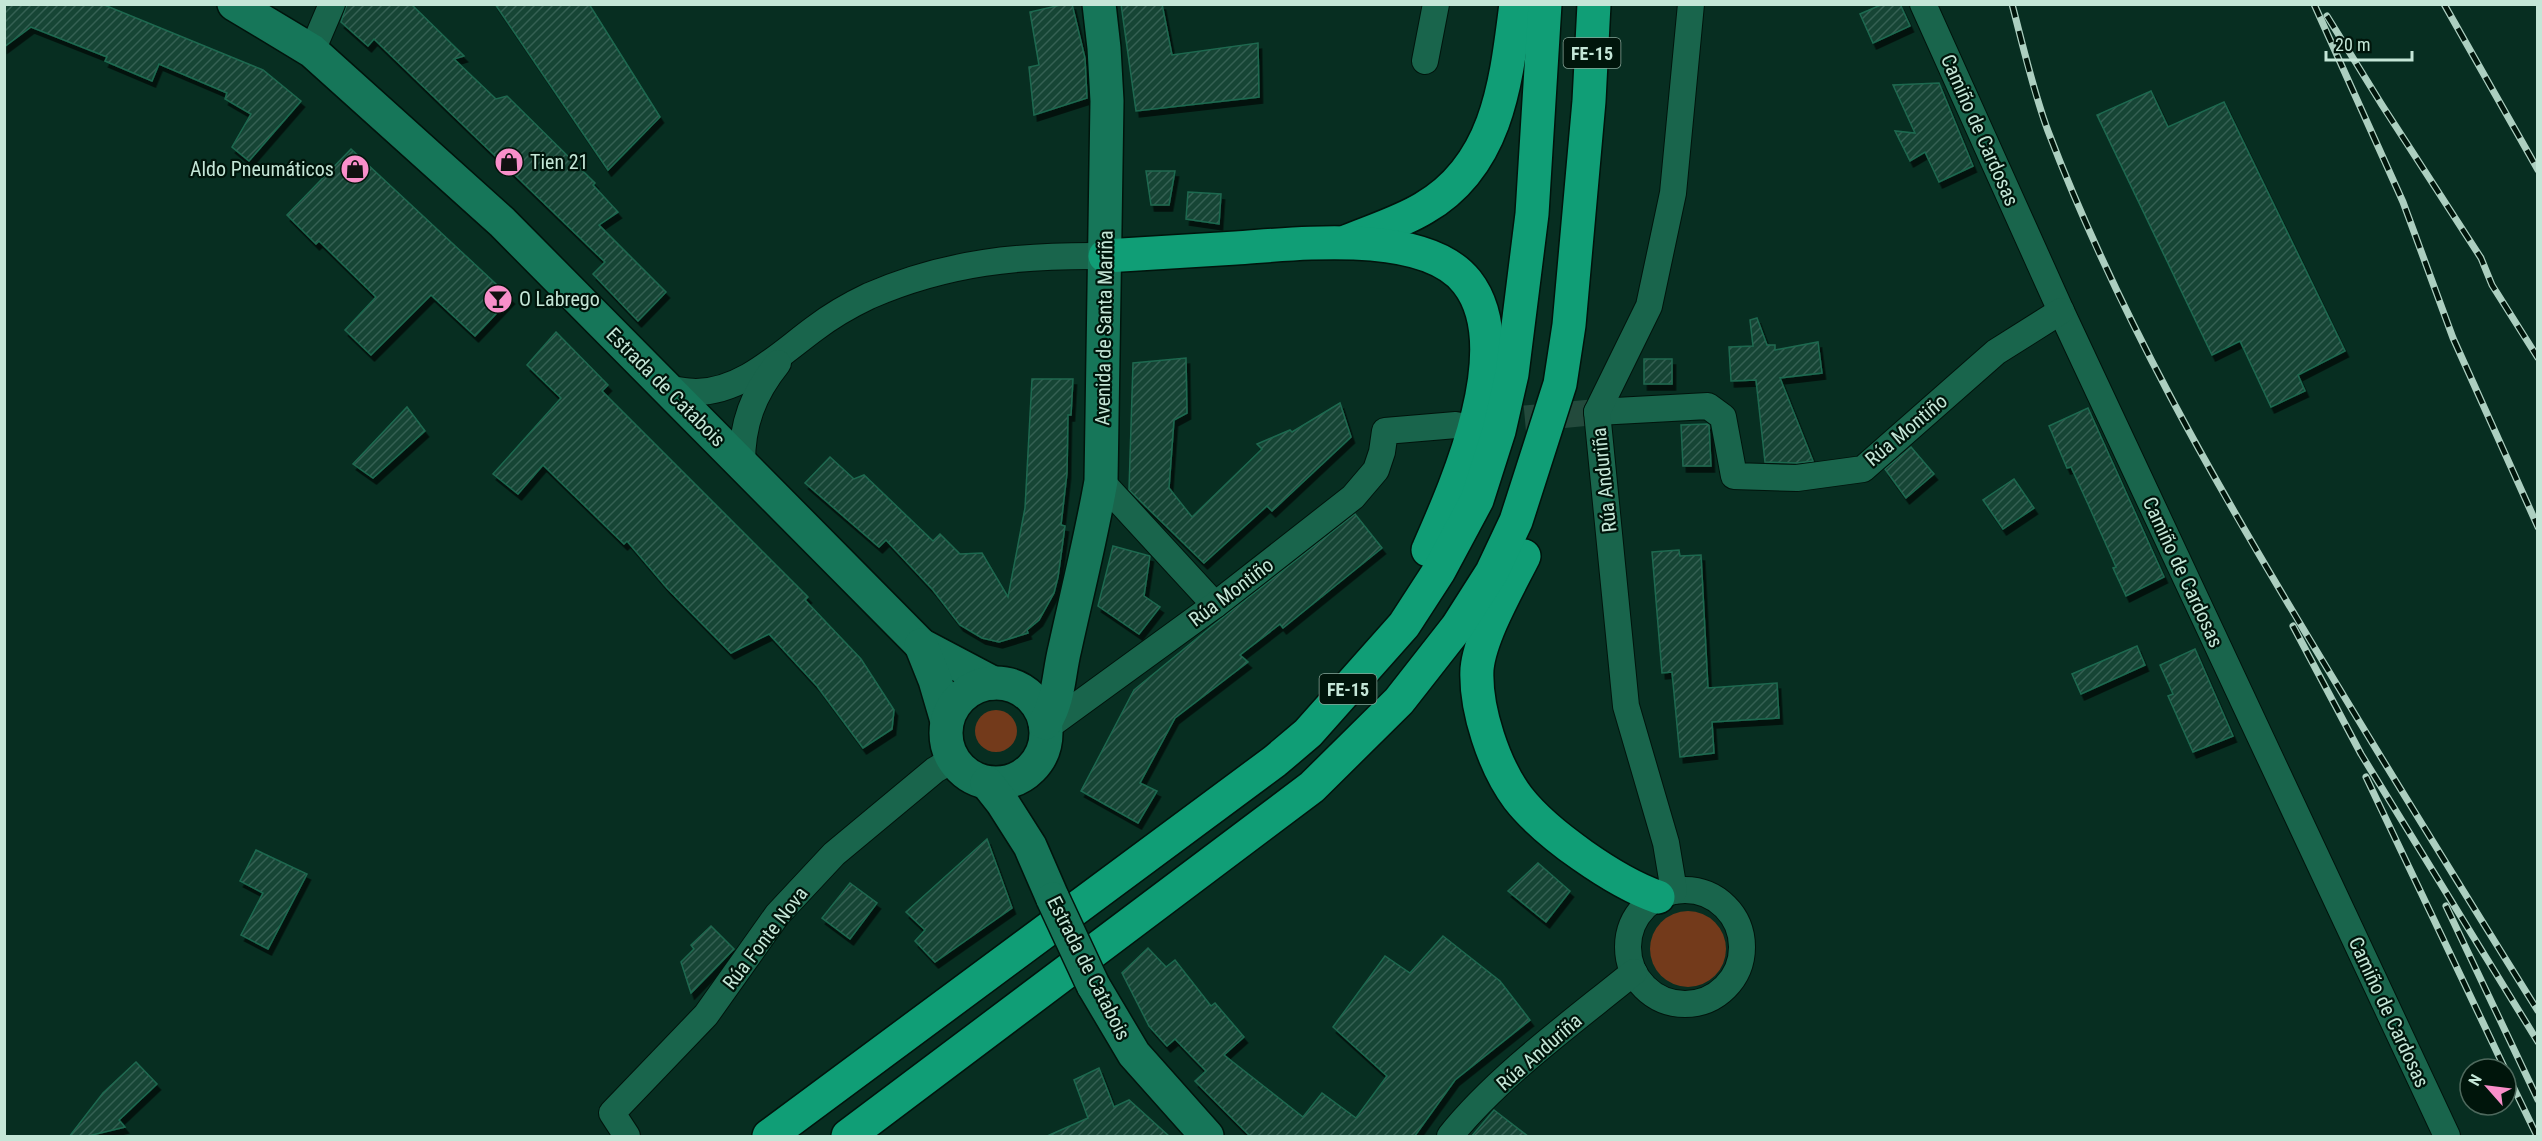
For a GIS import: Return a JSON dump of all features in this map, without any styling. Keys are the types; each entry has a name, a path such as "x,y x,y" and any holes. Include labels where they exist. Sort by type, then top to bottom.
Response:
{"highway":[{"path":"1348,241 1423,209 1459,182 1491,132 1504,88 1516,4"},
{"name":"FE-15","path":"769,1137 1275,761 1308,733 1404,625 1439,571 1477,500 1499,431 1512,374 1532,214 1545,4"},
{"name":"FE-15","path":"848,1137 1312,787 1399,701 1457,627 1492,572 1516,521 1560,384 1569,325 1589,101 1594,4"},
{"path":"1589,101 1588,253 1585,314 1575,387 1552,482 1532,540 1490,624 1477,669 1481,715 1495,758 1518,798 1563,840 1621,880 1666,894"},
{"path":"1105,256 1348,241 1405,249 1439,260 1467,281 1480,304 1487,340 1484,385 1471,445 1452,497 1424,558 1379,626 1334,686 1308,733"}],"main road":[{"name":"Estrada de Catabois","path":"234,4 312,51 502,222 669,388 921,645 998,683"},
{"name":"Avenida de Santa Mariña","path":"1045,726 1054,708 1059,690 1064,649 1101,481 1107,101 1099,4"},
{"name":"Estrada de Catabois","path":"921,645 935,680 946,721"},
{"path":"998,683 1014,686 1032,698 1042,713 1045,726 1044,748 1041,757 1026,773 1006,783 987,783 967,775 952,760 945,741 946,721 955,702 972,688 1028,676 1064,649"},
{"name":"Estrada de Catabois","path":"1026,773 1030,846"},
{"name":"Estrada de Catabois","path":"987,783 1030,846 1094,985 1134,1054 1207,1137"}],"street":[{"path":"312,51 332,4"},
{"path":"1425,61 1436,4"},
{"name":"Rúa Anduriña","path":"1666,894 1666,843 1626,706 1597,412 1649,306 1673,193 1691,4"},
{"name":"Camiño de Cardosas","path":"1923,4 2061,311 2447,1137"},
{"path":"669,388 696,392 717,389 737,382 787,351 838,313 908,280 961,265 1006,259 1046,255 1105,256"},
{"name":"Rúa Montiño","path":"1597,412 1708,406 1723,417 1734,476 1797,478 1863,469 1996,352 2061,311"},
{"path":"742,463 746,417 762,383 787,351"},
{"name":"Rúa Montiño","path":"1045,726 1215,605 1353,497 1376,470 1385,431 1456,425"},
{"path":"1101,481 1215,605"},
{"name":"Rúa Fonte Nova","path":"627,1137 612,1113 706,1015 777,915 834,854 935,770 952,760"},
{"path":"1691,890 1710,895 1726,906 1737,923 1742,942 1740,961 1732,979 1718,993 1701,1002 1681,1004 1662,999 1646,988 1634,972 1629,947 1634,922 1644,907 1666,894 1691,890"},
{"name":"Rúa Anduriña","path":"1450,1137 1464,1119 1539,1050 1634,972"}],"shaded area":[{"path":"996,710 1011,716 1017,731 1011,746 996,752 981,746 975,731 981,716"},
{"path":"1681,911 1695,911 1709,917 1720,928 1726,942 1723,964 1715,976 1695,987 1681,987 1667,981 1656,970 1650,956 1650,942 1656,928 1667,917"}],"building":[{"path":"4,4 102,4 263,70 301,101 249,161 232,147 251,114 225,99 227,93 159,64 152,81 105,61 107,57 31,27 4,47"},
{"path":"347,4 411,4 464,56 454,59 496,99 507,96 595,183 593,185 618,212 599,225 666,292 638,321 593,274 605,262 374,39 368,46 341,22"},
{"path":"495,4 589,4 660,117 608,170"},
{"path":"1072,4 1085,58 1087,98 1034,115 1029,67 1039,65 1030,12"},
{"path":"1121,4 1162,4 1172,55 1258,43 1259,97 1136,111"},
{"path":"1883,4 1900,4 1910,26 1873,43 1860,14"},
{"path":"1939,83 1973,166 1939,182 1925,152 1910,161 1895,131 1915,133 1893,85"},
{"path":"2151,91 2168,127 2224,102 2345,351 2298,375 2305,391 2271,407 2240,341 2212,355 2097,115"},
{"path":"351,149 511,298 475,336 431,295 371,355 345,330 376,297 319,241 316,244 287,215"},
{"path":"1146,171 1175,171 1169,205 1151,205"},
{"path":"1188,192 1221,194 1219,224 1186,219"},
{"path":"1757,318 1767,345 1775,345 1775,350 1818,342 1822,373 1780,378 1813,461 1765,462 1756,380 1731,381 1729,347 1753,346 1750,320"},
{"path":"556,332 608,385 602,391 808,597 805,600 861,659 894,710 892,729 863,748 817,686 769,634 731,653 667,588 627,541 624,544 543,465 518,494 493,474 561,398 527,365"},
{"path":"1186,358 1187,413 1174,420 1169,488 1192,517 1262,449 1257,444 1290,430 1292,432 1340,403 1351,437 1272,511 1267,506 1204,563 1129,490 1133,363"},
{"path":"1644,359 1672,359 1672,384 1644,384"},
{"path":"1032,379 1073,379 1071,415 1068,415 1067,473 1061,525 1065,526 1054,593 1039,620 1027,630 1028,633 999,642 982,638 960,625 933,590 886,540 879,547 805,483 830,457 854,479 864,475 933,541 940,534 960,554 982,553 1008,597 1025,508"},
{"path":"407,407 425,431 373,478 353,464"},
{"path":"2088,408 2164,577 2126,596 2113,568 2116,567 2088,504 2071,467 2067,468 2049,426"},
{"path":"1681,425 1709,425 1711,466 1683,466"},
{"path":"1911,447 1934,474 1906,498 1885,469"},
{"path":"2014,479 2034,508 2003,529 1983,500"},
{"path":"1355,514 1382,548 1283,628 1280,624 1240,655 1248,662 1175,718 1140,783 1157,791 1138,823 1081,791 1134,690"},
{"path":"1113,546 1150,556 1144,596 1160,607 1139,634 1098,606"},
{"path":"1679,550 1680,556 1701,555 1708,688 1777,683 1779,718 1712,722 1714,753 1680,757 1672,672 1662,673 1652,552"},
{"path":"2137,646 2145,665 2081,694 2072,674"},
{"path":"2195,649 2233,736 2193,752 2168,696 2173,694 2160,665"},
{"path":"987,839 1012,908 935,962 915,941 925,930 906,912"},
{"path":"256,850 307,874 268,949 241,935 263,893 240,881"},
{"path":"1538,863 1570,891 1546,922 1508,891"},
{"path":"850,883 877,903 850,939 822,918"},
{"path":"711,926 734,949 691,993 681,962 694,949 691,945"},
{"path":"1443,936 1500,981 1530,1020 1455,1080 1414,1137 1251,1137 1195,1081 1206,1071 1175,1039 1167,1046 1149,1026 1122,973 1148,948 1166,967 1175,960 1211,1006 1215,1003 1244,1037 1224,1055 1303,1117 1322,1093 1356,1118 1387,1076 1333,1027 1385,956 1410,973"},
{"path":"136,1062 157,1084 119,1120 125,1127 84,1137 69,1137 103,1093"},
{"path":"1099,1068 1114,1107 1129,1100 1170,1137 1045,1137 1088,1118 1074,1080"},
{"path":"1494,1110 1529,1137 1471,1137"}],"tunnel":[{"path":"1486,422 1597,412"}],"railway":[{"path":"2012,4 2048,131 2075,199 2105,266 2170,397 2278,587 2538,1011"},
{"path":"2314,4 2403,202 2453,338 2538,527"},
{"path":"2444,4 2538,170"},
{"path":"2327,16 2481,258 2492,285 2538,358"},
{"path":"2293,626 2361,754 2538,1042"},
{"path":"2366,777 2499,1057"},
{"path":"2446,906 2538,1100"},
{"path":"2518,1097 2537,1136"}],"place":[{"name":"Tien 21","path":"509,162"},
{"name":"Aldo Pneumáticos","path":"355,169"},
{"name":"O Labrego","path":"498,299"}]}
